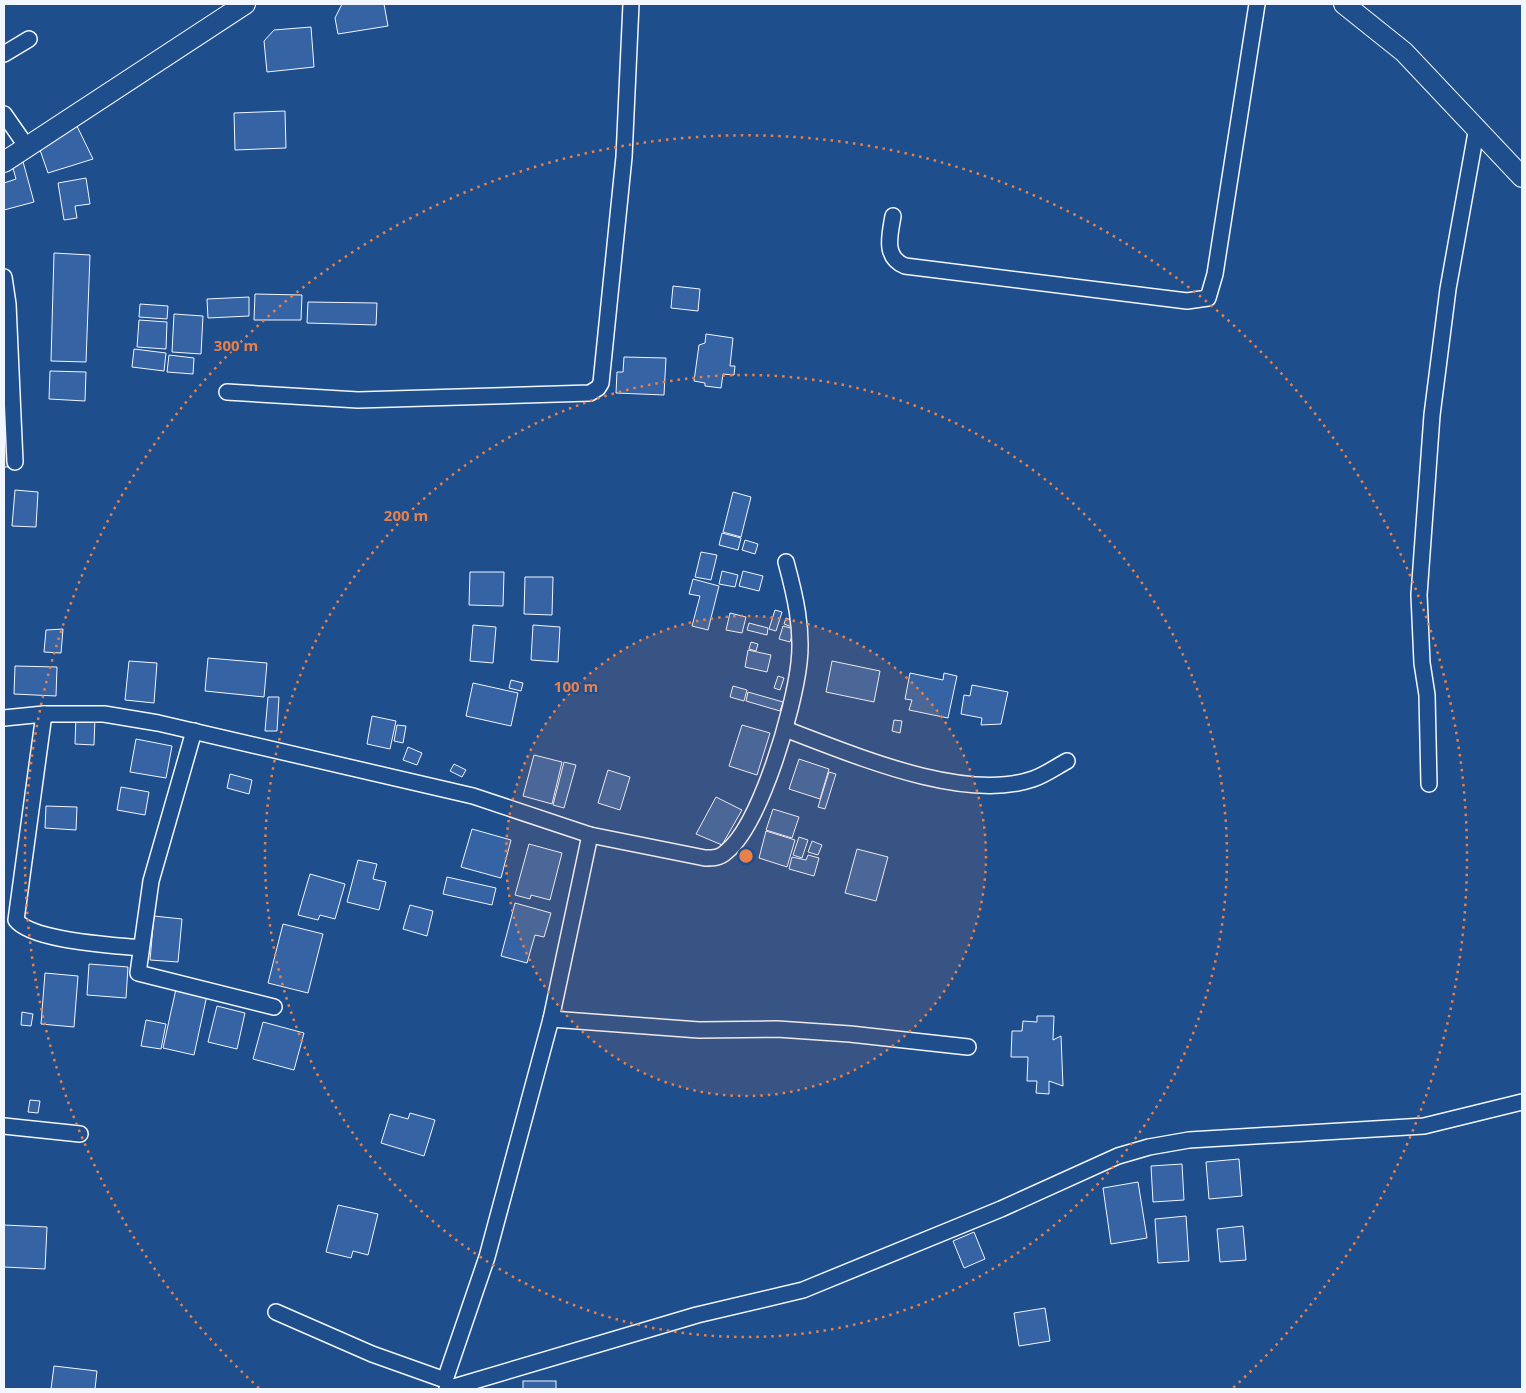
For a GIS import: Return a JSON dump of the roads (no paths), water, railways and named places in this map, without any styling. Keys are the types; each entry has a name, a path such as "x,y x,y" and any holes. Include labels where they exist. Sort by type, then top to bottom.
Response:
{"main road":[{"path":"4,162 245,4"},
{"path":"1345,4 1392,41 1477,127 1522,177"}],"street":[{"path":"227,392 358,400 590,393 598,388 601,383 624,157 631,4"},
{"path":"893,216 890,237 891,255 896,263 905,266 1187,301 1208,298 1215,274 1257,4"},
{"path":"4,54 29,39"},
{"path":"4,114 27,147"},
{"path":"1429,784 1427,695 1422,663 1419,595 1432,415 1448,289 1477,127"},
{"path":"4,277 8,304 14,462"},
{"path":"4,718 44,714 104,714 194,731 473,796 590,835 705,858 715,858 725,853 734,844 759,804 785,729 799,662 798,606 786,562"},
{"path":"44,714 16,920 28,930 46,936 140,948"},
{"path":"785,729 876,763 941,781 968,784 1019,783 1035,779 1067,761"},
{"path":"194,731 151,881 137,969 138,973 142,976 274,1007"},
{"path":"444,1386 487,1257 551,1019 590,835"},
{"path":"551,1019 699,1030 777,1028 968,1047"},
{"path":"276,1312 444,1386 697,1315 803,1290 1001,1209 1118,1156 1149,1147 1189,1140 1424,1126 1522,1102"},
{"path":"4,1126 80,1134"}]}
